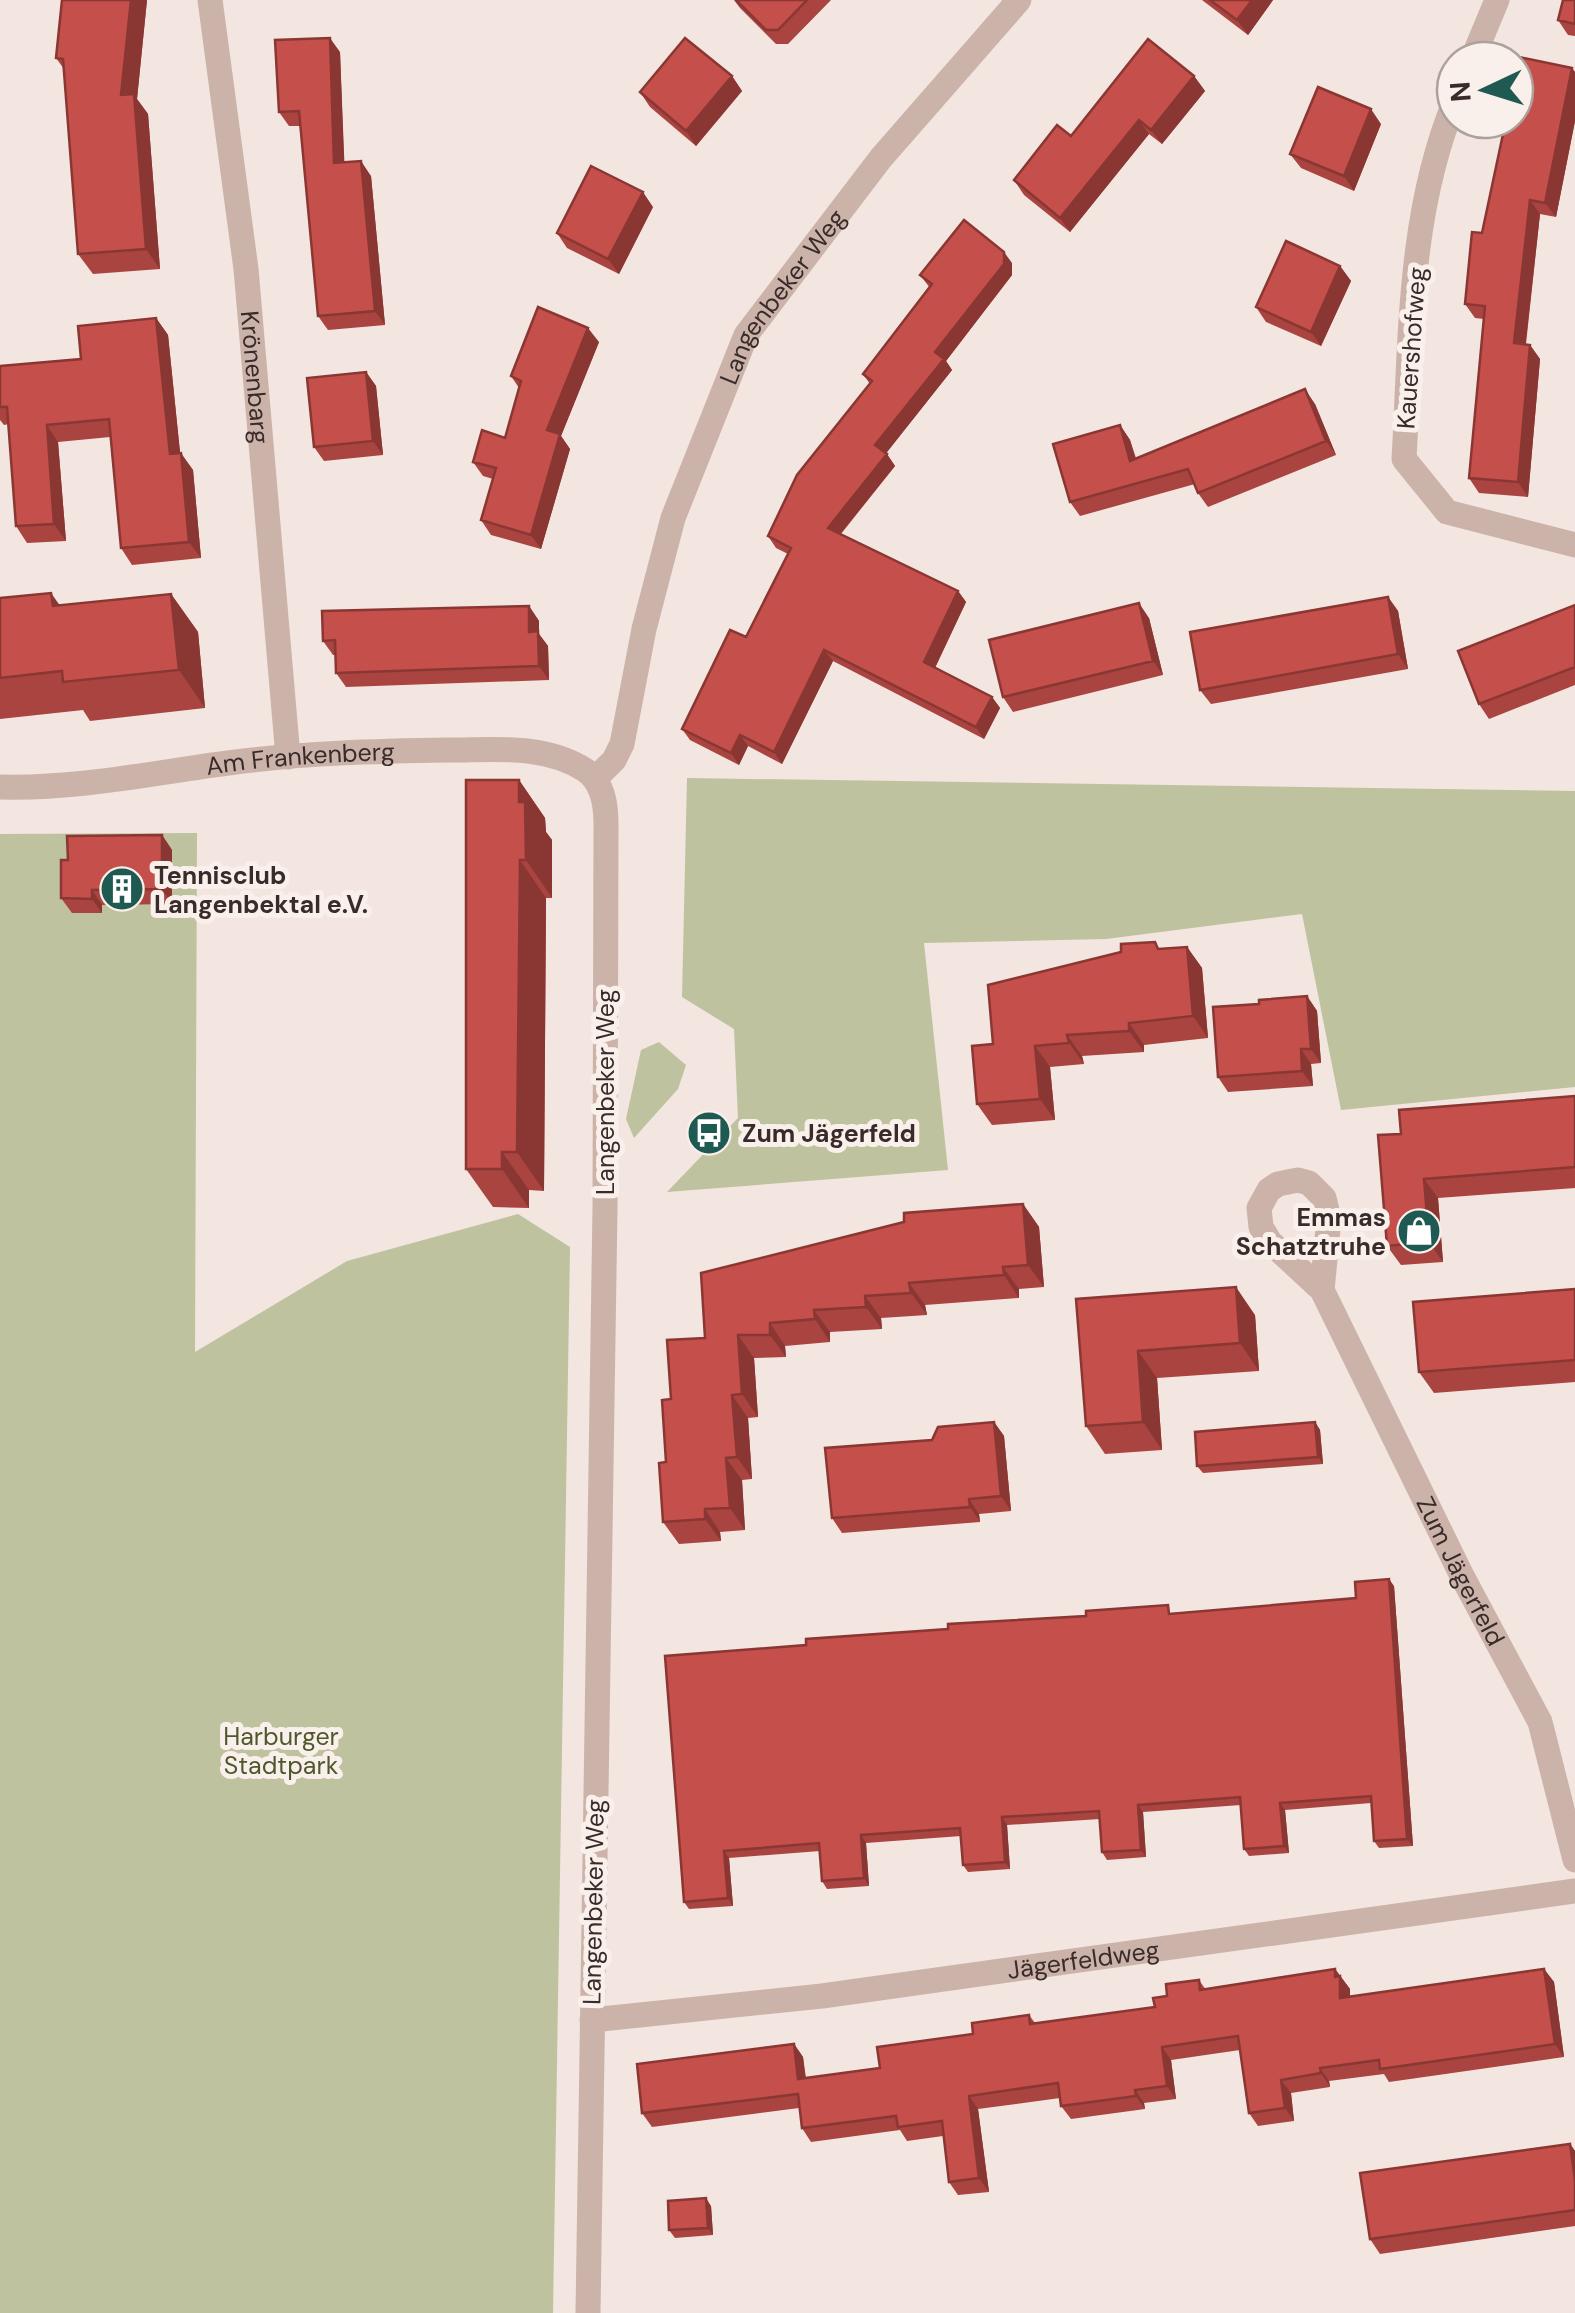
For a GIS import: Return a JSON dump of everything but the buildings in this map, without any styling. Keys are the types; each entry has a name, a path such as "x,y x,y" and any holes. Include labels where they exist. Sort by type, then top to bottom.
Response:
{"street":[{"name":"Krönenbarg","path":"210,0 246,268 288,757"},
{"name":"Langenbeker Weg","path":"588,2313 606,1035 606,804 596,779 614,760 622,744 644,629 673,518 746,335 881,158 1019,0"},
{"path":"1480,40 1497,0"},
{"name":"Kauershofweg","path":"1439,140 1415,264 1404,460 1448,512 1575,545"},
{"name":"Am Frankenberg","path":"0,787 88,784 288,757 390,750 516,750 551,755 596,779"},
{"name":"Zum Jägerfeld","path":"1322,1290 1462,1576 1540,1722 1575,1860"},
{"name":"Jägerfeldweg","path":"592,2020 822,1996 1575,1892"}],"green space":[{"path":"687,778 1575,791 1575,1087 1341,1110 1302,914 1106,939 924,943 948,1170 667,1192 738,1118 734,1029 682,997"},
{"name":"Harburger Stadtpark","path":"197,833 195,1352 347,1261 518,1214 570,1247 553,2313 0,2313 0,834"},
{"path":"659,1042 686,1065 678,1089 634,1138 626,1119 641,1050"}],"place":[{"name":"Tennisclub Langenbektal e.V.","path":"122,889"},
{"name":"Zum Jägerfeld","path":"709,1133"},
{"name":"Emmas Schatztruhe","path":"1419,1231"}]}
